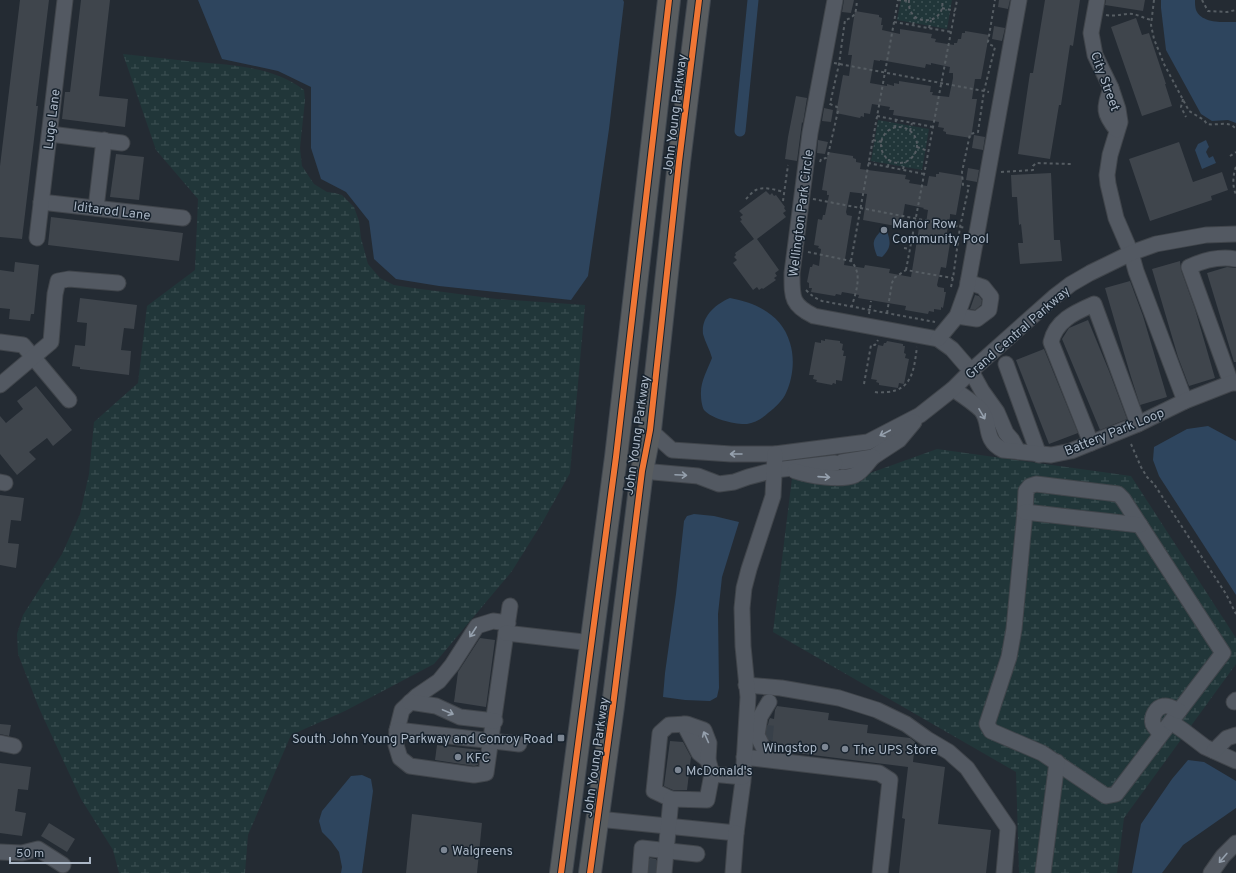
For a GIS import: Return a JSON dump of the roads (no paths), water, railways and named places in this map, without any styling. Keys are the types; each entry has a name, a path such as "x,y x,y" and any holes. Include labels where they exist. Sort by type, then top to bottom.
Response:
{"highway":[{"name":"John Young Parkway","path":"561,873 616,457 669,0"},
{"name":"John Young Parkway","path":"590,873 614,698 642,471 650,430 678,170 699,0"},
{"path":"639,260 647,296 628,458 642,471"},
{"path":"616,457 633,477 633,511 636,523"}],"street":[{"name":"Luge Lane","path":"37,238 65,0"},
{"name":"Wellington Park Circle","path":"835,0 810,133 808,198 792,273 792,292 796,305 803,311 814,316 938,339 952,349 971,371"},
{"path":"938,339 957,316 968,282 1019,0"},
{"name":"City Street","path":"1096,6 1091,33 1095,55 1111,88 1118,109 1120,122 1110,156 1107,175 1108,184 1116,218 1131,252"},
{"path":"50,134 122,143"},
{"path":"96,208 104,140"},
{"name":"Iditarod Lane","path":"41,202 183,218"},
{"name":"Grand Central Parkway","path":"650,430 672,450 731,454 770,454 868,442 920,415 953,389 1054,297 1071,284 1090,273 1131,252 1156,244 1206,235 1236,234"},
{"path":"1131,252 1136,271 1185,401"},
{"path":"1234,383 1188,266 1202,260 1228,257 1236,259"},
{"path":"0,385 51,342 55,294 58,280 69,279 118,283"},
{"path":"957,316 977,319 988,310 991,297 983,287 968,282"},
{"path":"1092,443 1051,342 1058,325 1072,314 1094,304 1138,424"},
{"path":"0,342 22,346 69,400"},
{"path":"1006,364 1039,455"},
{"path":"971,371 982,391 997,412 1006,433 1018,451"},
{"name":"Battery Park Loop","path":"953,389 982,411 991,440 996,447 1003,450 1039,455 1051,455 1071,451 1092,443 1138,424 1185,401 1234,383"},
{"name":"Grand Central Parkway","path":"642,471 698,476 719,484 734,482 748,477 775,471 867,458 899,440 920,415"},
{"path":"775,471 839,478 854,475 862,470 867,458 855,444"},
{"path":"732,873 743,777 748,697 742,646 742,608 744,588 749,569 766,520 763,498 775,471 770,454"},
{"path":"1036,484 1118,494 1140,525 1223,653 1116,794 1106,796 1042,753 991,731 987,724 1009,657 1014,629 1026,512 1026,491 1030,486 1036,484"},
{"path":"1026,512 1140,525"},
{"path":"510,606 507,628 494,721 486,773 474,775 410,766 400,758 396,745 397,730 402,710 417,696 438,681 452,665 477,626 493,621 507,628 592,643"},
{"path":"746,685 770,694 839,698 877,710 906,724 949,752 967,768 1008,828 1004,873"},
{"path":"767,718 770,694"},
{"path":"764,750 757,735 760,716 770,694"},
{"path":"410,702 436,706 460,717 494,721"},
{"path":"1170,722 1205,748 1236,761"},
{"path":"687,724 704,730 709,743 708,760 712,774 707,800 671,799 654,791 660,733 669,725 687,724"},
{"path":"397,730 519,744"},
{"path":"1214,751 1227,738 1236,735"},
{"path":"744,757 764,750 879,773 890,780 880,873"},
{"path":"1043,873 1057,762"},
{"path":"712,774 743,777"},
{"path":"671,799 666,850 652,869 642,848 666,850 697,854"},
{"path":"598,819 736,833"},
{"path":"1211,873 1223,856 1236,844"},
{"path":"0,852 22,853 38,849 63,865"}],"water":[{"path":"198,0 623,0 624,2 609,129 588,276 571,300 439,286 396,279 374,259 369,221 346,192 321,179 311,148 311,87 278,71 222,59"},
{"path":"1161,0 1195,0 1196,10 1203,18 1214,21 1236,22 1236,123 1228,120 1212,121 1201,114 1166,50"},
{"path":"1206,140 1209,147 1206,152 1209,158 1213,156 1216,163 1202,169 1195,150 1198,144"},
{"path":"882,230 887,231 890,242 889,248 882,257 877,256 874,248 874,242 876,236"},
{"path":"730,298 759,307 775,318 786,333 792,349 790,381 783,398 764,417 747,424 718,419 704,410 701,401 703,381 712,358 703,334 704,322 715,307"},
{"path":"1208,426 1236,441 1236,595 1159,476 1153,460 1154,447 1187,429"},
{"path":"694,514 714,516 739,522 722,577 718,614 719,688 717,697 710,701 663,697 684,521 687,516"},
{"path":"1188,760 1204,762 1236,781 1236,808 1183,845 1162,873 1132,873 1141,824 1172,779"},
{"path":"362,775 371,779 373,791 362,873 341,873 342,867 339,852 322,832 319,821 322,811 351,776"}],"waterway":[{"path":"740,131 753,0"}],"tunnel":[{"path":"765,740 767,718"},
{"path":"646,866 657,868"}],"place":[{"name":"Manor Row Community Pool","path":"884,230"},
{"name":"South John Young Parkway and Conroy Road","path":"561,738"},
{"name":"Wingstop","path":"825,747"},
{"name":"The UPS Store","path":"845,749"},
{"name":"KFC","path":"458,757"},
{"name":"McDonald's","path":"678,770"},
{"name":"Walgreens","path":"444,850"}]}
